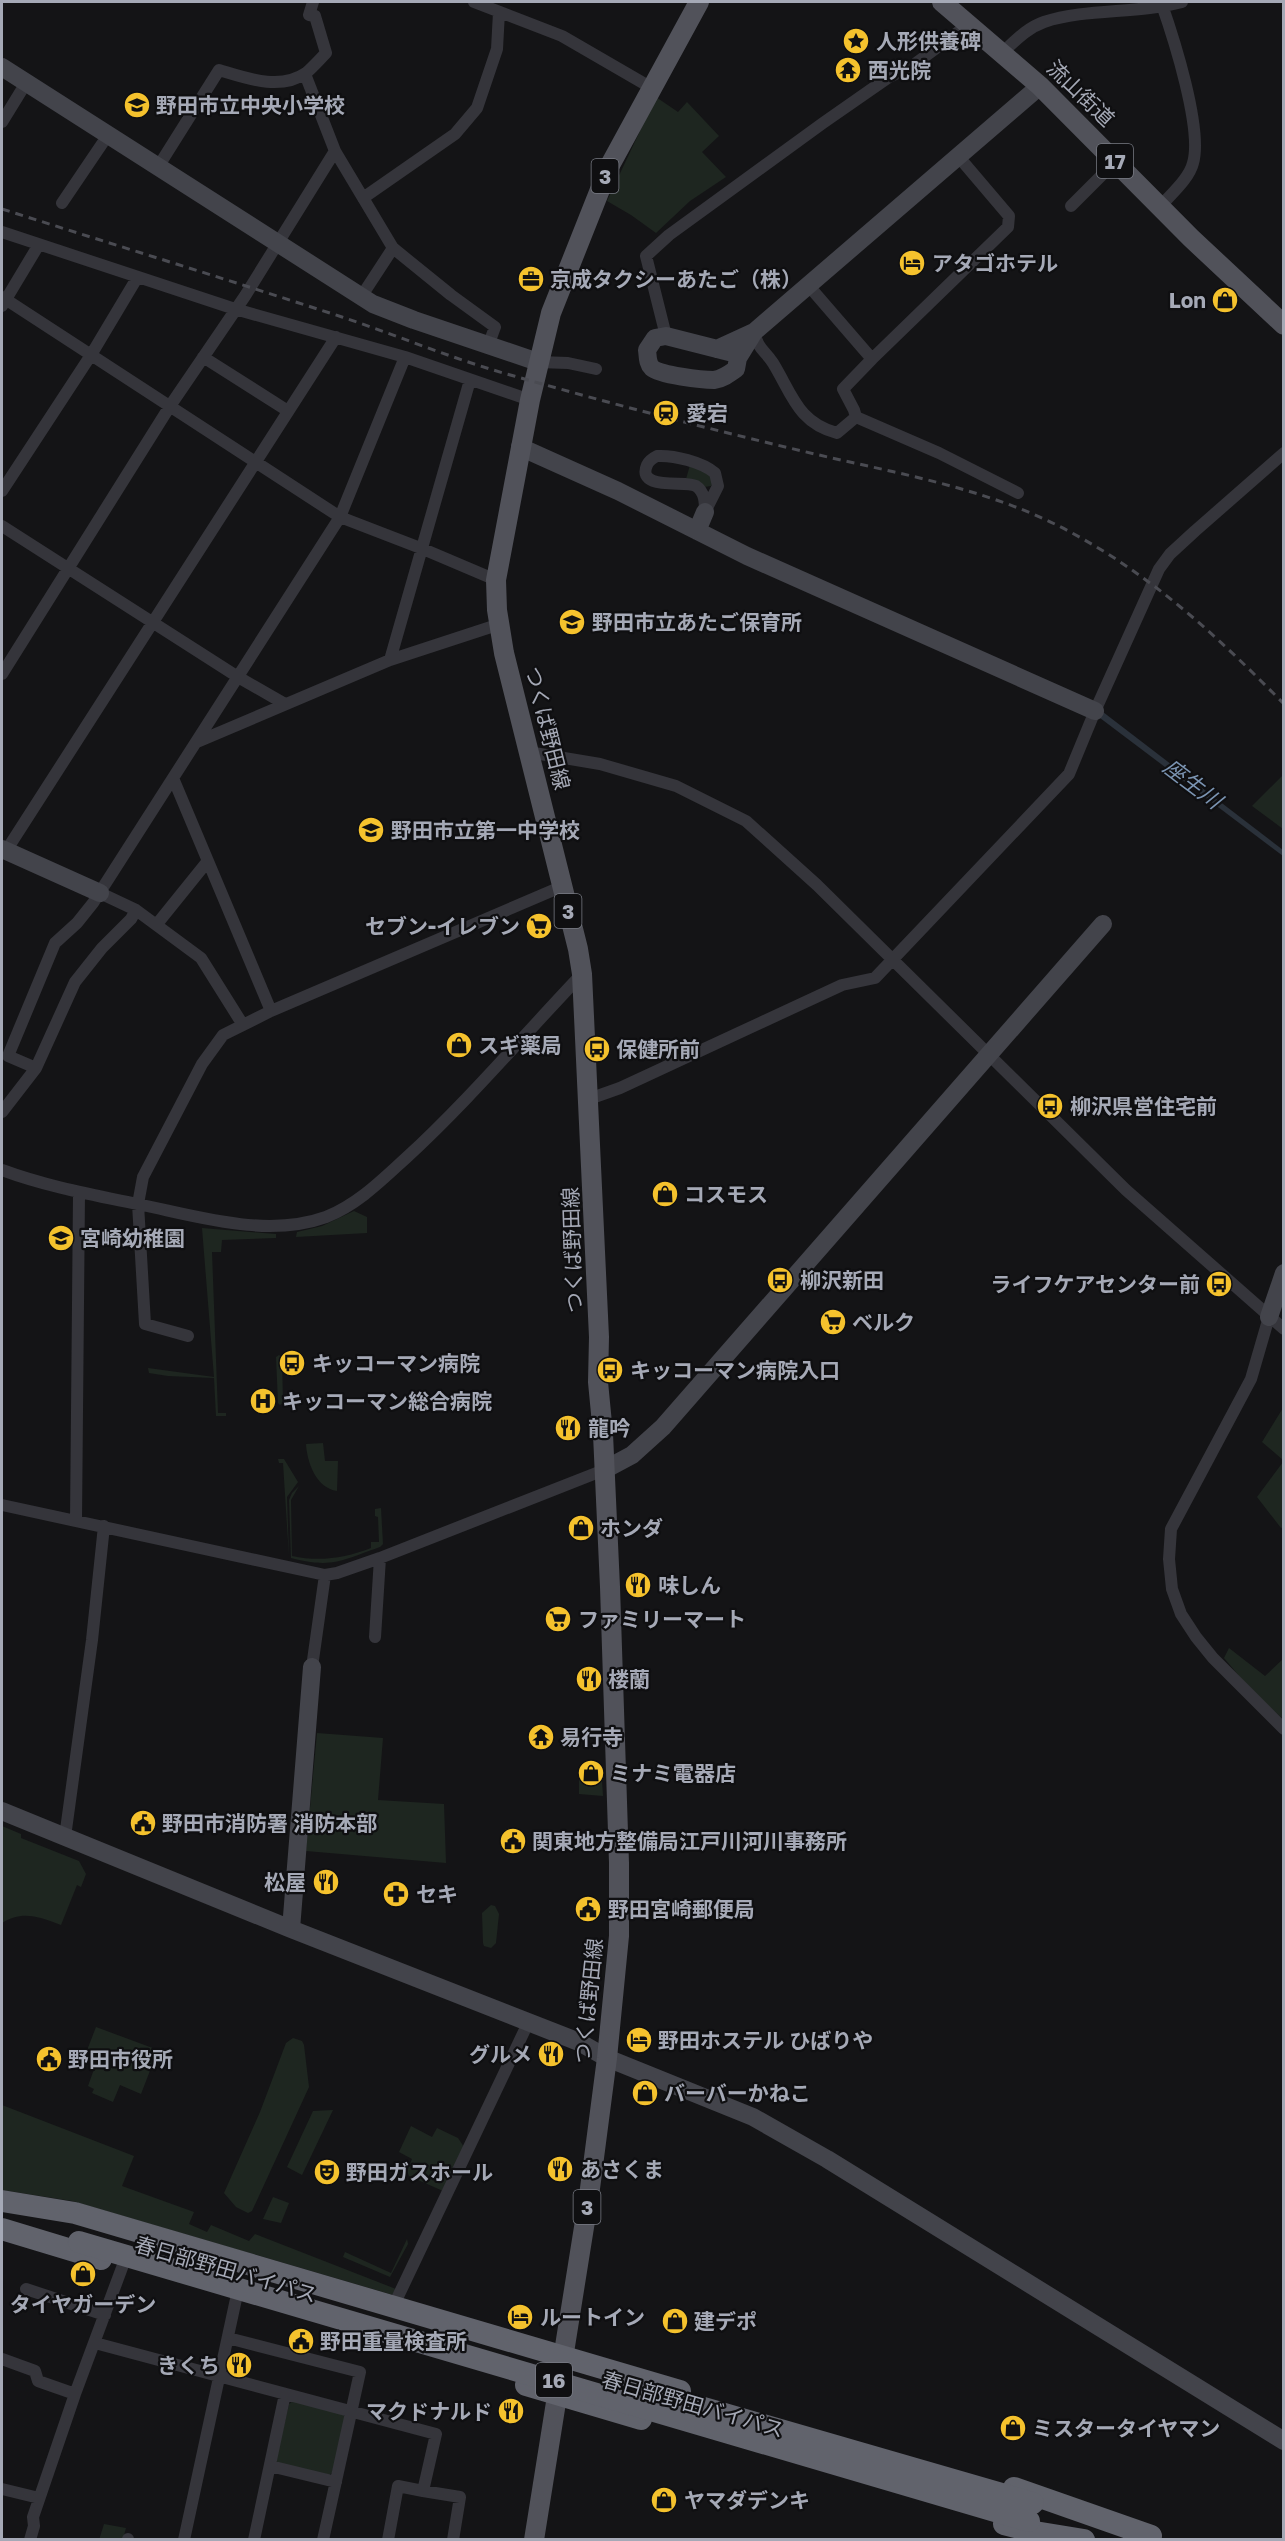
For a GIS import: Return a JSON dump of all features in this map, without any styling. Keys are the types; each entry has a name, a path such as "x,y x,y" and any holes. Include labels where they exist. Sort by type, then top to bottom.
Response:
{"highway":[{"name":"16","path":"2,2202 75,2213 975,2476 1157,2538"},
{"name":"16","path":"2,2202 82,2235"},
{"name":"16","path":"2,2219 82,2235"},
{"name":"16","path":"2,2229 558,2394 1035,2532 1084,2540"},
{"name":"春日部野田バイパス","path":"82,2235 1031,2512 1157,2538"},
{"name":"春日部野田バイパス","path":"1031,2512 1094,2540"}],"main road":[{"name":"つくば野田線","path":"534,2540 564,2356 607,2058 616,1974 620,1900 610,1587 598,1382 599,1337 582,974 563,886 504,653 496,580 538,362 561,286 609,166 650,87 699,2"},
{"name":"流山街道","path":"942,2 1040,86 1160,207 1284,325"}],"street":[{"path":"158,167 219,70 255,81 272,82 305,74 326,53 315,16 309,15 313,2"},
{"path":"474,2 562,36 650,87"},
{"path":"1003,52 1022,34 1044,22 1182,2"},
{"path":"1160,207 1190,170 1194,162 1196,142 1183,71 1162,4"},
{"path":"363,198 455,134 477,108 497,49 499,12"},
{"path":"666,336 646,256 669,236 823,123 889,77 912,66 969,24"},
{"path":"2,67 361,297 414,320 538,362 568,363 596,369"},
{"path":"305,74 335,152 393,248 451,296 495,327 488,346"},
{"path":"2,122 26,83"},
{"path":"738,358 733,353 717,348 666,336 655,338 647,350 648,362 654,370 672,375 716,380 727,376 736,369 738,358 754,332 1040,86"},
{"path":"62,203 108,135"},
{"path":"2,674 170,406 335,152"},
{"path":"856,417 843,389 1008,227 1009,216 958,156"},
{"path":"1071,206 1116,161"},
{"path":"2,232 38,246 235,309 405,357 530,400"},
{"path":"38,246 3,301 91,355 340,517 496,580"},
{"path":"361,297 393,248"},
{"path":"2,491 91,355 137,278"},
{"path":"808,285 872,359"},
{"path":"717,348 754,332"},
{"path":"754,332 758,348 773,362 792,398 820,429 837,433 856,417"},
{"path":"243,1025 201,958 157,924 136,910 100,892 4,850 336,337"},
{"path":"203,357 288,411"},
{"path":"36,1068 8,1056 55,943 77,922 100,892 340,517 405,357"},
{"path":"390,660 470,381"},
{"path":"856,417 974,469 1001,487 1018,493"},
{"path":"520,447 618,491 696,531 1095,711"},
{"path":"589,1099 620,1088 843,985 875,978 1069,774 1163,562 1284,453"},
{"path":"696,531 716,493 718,482 715,472 706,466 675,458 657,456 648,463 646,472 655,483 689,484 710,490 718,482"},
{"path":"697,487 705,500 705,512"},
{"path":"2,526 238,677 285,704"},
{"path":"197,742 390,660 500,624"},
{"path":"528,752 600,765 676,786 746,821 817,885 1134,1197 1284,1329"},
{"path":"173,778 271,1011"},
{"path":"157,924 207,862"},
{"path":"188,1336 146,1324 138,1204 143,1177 150,1160 202,1064 223,1035 271,1011 563,886"},
{"path":"2,1112 36,1068 75,982 102,948 131,919 136,910"},
{"path":"2,1505 326,1575 380,1558 604,1470 632,1455 663,1427 1103,924"},
{"path":"2,1170 79,1194 248,1224 279,1226 305,1223 327,1216 375,1187 440,1128 582,974"},
{"path":"76,1521 79,1194"},
{"path":"1284,1273 1251,1379 1171,1529 1169,1559 1172,1589 1181,1614 1196,1637 1213,1658 1284,1729"},
{"path":"65,1837 93,1640 104,1526"},
{"path":"375,1637 380,1558"},
{"path":"291,1929 312,1667 326,1575"},
{"path":"2,1811 291,1929 529,2021 579,2042 607,2058 753,2117 790,2137 1284,2441"},
{"path":"393,2307 529,2021"},
{"path":"30,2540 39,2498 123,2265"},
{"path":"26,2289 105,2315"},
{"path":"184,2540 236,2299"},
{"path":"228,2338 360,2372 323,2540"},
{"path":"95,2343 436,2434 423,2491"},
{"path":"2,2359 35,2371 38,2381 75,2394"},
{"path":"254,2540 285,2394"},
{"path":"270,2466 336,2482"},
{"path":"388,2540 398,2486 459,2497 453,2540"},
{"path":"2,2489 39,2498"}],"shaded area":[{"path":"656,97 678,112 687,102 719,136 702,152 726,177 690,201 656,233 607,201"},
{"path":"690,465 708,471 713,484 704,487 686,479"},
{"path":"1283,775 1283,829 1252,806"},
{"path":"354,1211 367,1217 367,1233 296,1237 297,1232 322,1226"},
{"path":"202,1228 276,1234 276,1238 222,1240 221,1252 212,1252 218,1413 226,1413 226,1416 216,1416 214,1378 168,1376 149,1373 148,1368 214,1377"},
{"path":"279,1355 282,1357 283,1403 280,1405 278,1403 276,1357"},
{"path":"1283,1408 1284,1460 1262,1442"},
{"path":"323,1443 325,1461 338,1461 337,1491 323,1485 318,1480 308,1459 306,1444"},
{"path":"278,1459 284,1459 298,1482 287,1497 289,1557 283,1463 279,1463"},
{"path":"1283,1462 1284,1527 1281,1528 1257,1497"},
{"path":"299,1486 291,1500 292,1556 312,1559 332,1558 371,1548 371,1542 379,1542 378,1517 375,1516 375,1509 381,1508 383,1544 337,1562 317,1563 291,1558 289,1500"},
{"path":"1229,1648 1265,1676 1283,1659 1283,1719 1251,1690 1224,1658"},
{"path":"317,1733 383,1738 378,1800 444,1804 446,1863 306,1851"},
{"path":"579,1777 602,1781 603,1796 579,1794"},
{"path":"2,1826 21,1834 21,1838 79,1861 86,1874 81,1887 77,1885 61,1925 31,1916 17,1917 2,1923"},
{"path":"491,1905 495,1906 499,1914 496,1943 491,1948 484,1946 483,1943 482,1913"},
{"path":"96,2027 158,2050 141,2094 120,2085 113,2102 92,2093 94,2089 88,2086 98,2058 86,2053"},
{"path":"293,2038 302,2041 304,2045 309,2087 252,2211 248,2213 236,2207 224,2193 260,2112 286,2043"},
{"path":"2,2105 134,2156 122,2186 194,2212 189,2224 207,2232 211,2225 249,2241 255,2234 396,2289 393,2295 72,2201 2,2190"},
{"path":"333,2110 302,2175 287,2167 313,2111"},
{"path":"411,2126 432,2137 437,2128 458,2138 464,2147 443,2191 409,2176 407,2171 412,2159 399,2152"},
{"path":"273,2197 289,2203 281,2223 263,2219"},
{"path":"407,2239 408,2244 390,2277 343,2257 345,2252 391,2273"},
{"path":"293,2401 343,2414 346,2419 332,2473 328,2476 278,2464 276,2460 289,2404"},
{"path":"104,2524 126,2528 123,2539 99,2540"}],"water":[{"name":"座生川","path":"1103,712 1283,850 1283,856 1100,718"}],"railway":[{"path":"2,209 342,317 492,370 704,427 948,485 1012,505 1072,533 1131,569 1210,632 1284,704"}],"place":[{"name":"人形供養碑","path":"856,41"},
{"name":"西光院","path":"848,70"},
{"name":"野田市立中央小学校","path":"137,105"},
{"name":"アタゴホテル","path":"912,263"},
{"name":"京成タクシーあたご（株）","path":"531,279"},
{"name":"Lon","path":"1225,300"},
{"name":"愛宕","path":"666,413"},
{"name":"野田市立あたご保育所","path":"572,622"},
{"name":"野田市立第一中学校","path":"371,830"},
{"name":"セブン-イレブン","path":"539,926"},
{"name":"スギ薬局","path":"459,1045"},
{"name":"保健所前","path":"597,1049"},
{"name":"柳沢県営住宅前","path":"1050,1106"},
{"name":"コスモス","path":"665,1194"},
{"name":"宮崎幼稚園","path":"61,1238"},
{"name":"柳沢新田","path":"780,1280"},
{"name":"ライフケアセンター前","path":"1219,1284"},
{"name":"ベルク","path":"833,1322"},
{"name":"キッコーマン病院","path":"292,1363"},
{"name":"キッコーマン病院入口","path":"610,1370"},
{"name":"キッコーマン総合病院","path":"263,1401"},
{"name":"龍吟","path":"568,1428"},
{"name":"ホンダ","path":"581,1528"},
{"name":"味しん","path":"638,1585"},
{"name":"ファミリーマート","path":"558,1619"},
{"name":"楼蘭","path":"589,1679"},
{"name":"易行寺","path":"541,1737"},
{"name":"ミナミ電器店","path":"591,1773"},
{"name":"野田市消防署 消防本部","path":"143,1823"},
{"name":"関東地方整備局江戸川河川事務所","path":"513,1841"},
{"name":"松屋","path":"326,1882"},
{"name":"セキ","path":"396,1894"},
{"name":"野田宮崎郵便局","path":"588,1909"},
{"name":"野田ホステル ひばりや","path":"639,2040"},
{"name":"グルメ","path":"551,2054"},
{"name":"野田市役所","path":"49,2059"},
{"name":"バーバーかねこ","path":"645,2093"},
{"name":"あさくま","path":"560,2169"},
{"name":"野田ガスホール","path":"327,2172"},
{"name":"タイヤガーデン","path":"83,2274"},
{"name":"ルートイン","path":"520,2317"},
{"name":"建デポ","path":"675,2321"},
{"name":"野田重量検査所","path":"301,2341"},
{"name":"きくち","path":"239,2365"},
{"name":"マクドナルド","path":"511,2411"},
{"name":"ミスタータイヤマン","path":"1013,2428"},
{"name":"ヤマダデンキ","path":"664,2500"}]}
